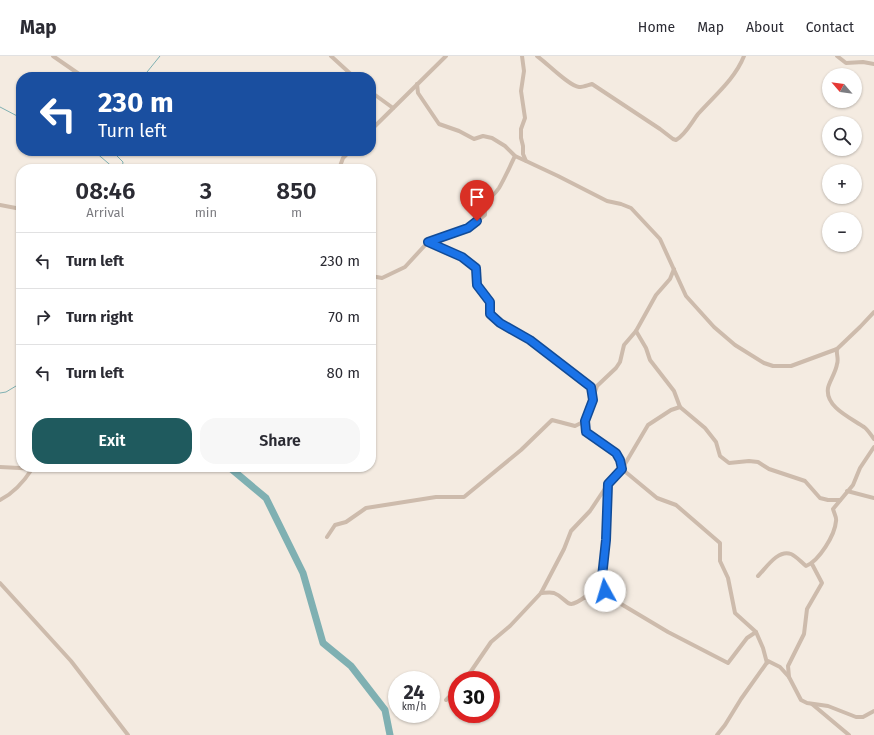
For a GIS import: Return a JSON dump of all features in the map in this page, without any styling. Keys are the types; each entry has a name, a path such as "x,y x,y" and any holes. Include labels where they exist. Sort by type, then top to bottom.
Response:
{"street":[{"path":"53,56 76,72"},
{"path":"331,56 349,72"},
{"path":"376,125 446,56"},
{"path":"522,56 524,71 521,91 526,118 521,130 521,138 523,154 526,161"},
{"path":"537,56 547,62 569,83 578,87 592,84 676,140 681,137 698,114 734,74 744,56"},
{"path":"838,56 846,63 863,62 874,64"},
{"path":"417,84 418,93 439,124 459,131 474,139 483,136 492,138 505,146 515,156 607,201 631,208 660,239 686,296 714,327 735,345 764,363 773,366 791,366 837,349 860,328 874,312"},
{"path":"376,96 393,108"},
{"path":"376,277 382,278 405,267 428,242 468,228 485,215 484,207 490,197 498,189 515,156"},
{"path":"0,205 16,208"},
{"path":"428,242 462,257 476,268 477,285 490,302 490,314 500,323 530,340 591,387 593,400"},
{"path":"674,269 670,279 656,295 636,331 624,345 620,362 616,368 597,386 585,421 586,432 616,453 620,460 622,469 657,498 676,505 720,543 720,561 728,578 734,613 756,632 763,648 767,663"},
{"path":"636,331 646,348 650,360 674,391 680,407 705,428 716,442 720,456 729,463 749,461 758,462 769,469 805,481 820,498 840,500"},
{"path":"837,349 836,352 838,362 828,387 830,400 833,405 865,428 874,439"},
{"path":"471,671 492,642 510,626 540,593 564,549 571,531 590,511 608,484 622,469 648,425 671,410 680,407"},
{"path":"327,537 335,525 346,522 366,508 436,497 464,497 521,450 552,420 575,426 585,421"},
{"path":"758,576 779,554 792,554 806,566 812,564 831,537 837,520 833,509 853,485 860,468 874,447"},
{"path":"0,467 16,468"},
{"path":"0,500 20,486 30,472"},
{"path":"608,484 606,540 602,577 605,591 616,601 668,632 728,663 747,638 756,632"},
{"path":"847,491 874,498"},
{"path":"789,677 788,666 804,634 807,610 822,584 812,564"},
{"path":"0,583 71,661 128,735"},
{"path":"540,593 553,593 569,604 576,604 585,597 594,603 616,601"},
{"path":"717,735 725,725 740,699 768,661 780,667 789,677 801,700 812,704 828,706 856,717 863,717 874,711"},
{"path":"812,704 849,735"}],"waterway":[{"path":"147,72 160,56"},
{"path":"0,107 16,115"},
{"path":"100,156 109,164"},
{"path":"117,156 123,162 123,164"},
{"path":"0,393 6,392 16,386"},
{"path":"235,472 266,498 303,573 323,643 351,666 385,710 390,735"}],"route":[{"path":"477,221 468,228 428,242 462,257 476,268 477,285 490,302 490,314 500,323 530,340 591,387 593,400 585,421 586,432 616,453 620,460 622,469 608,484 606,540 602,577 605,591"}]}
